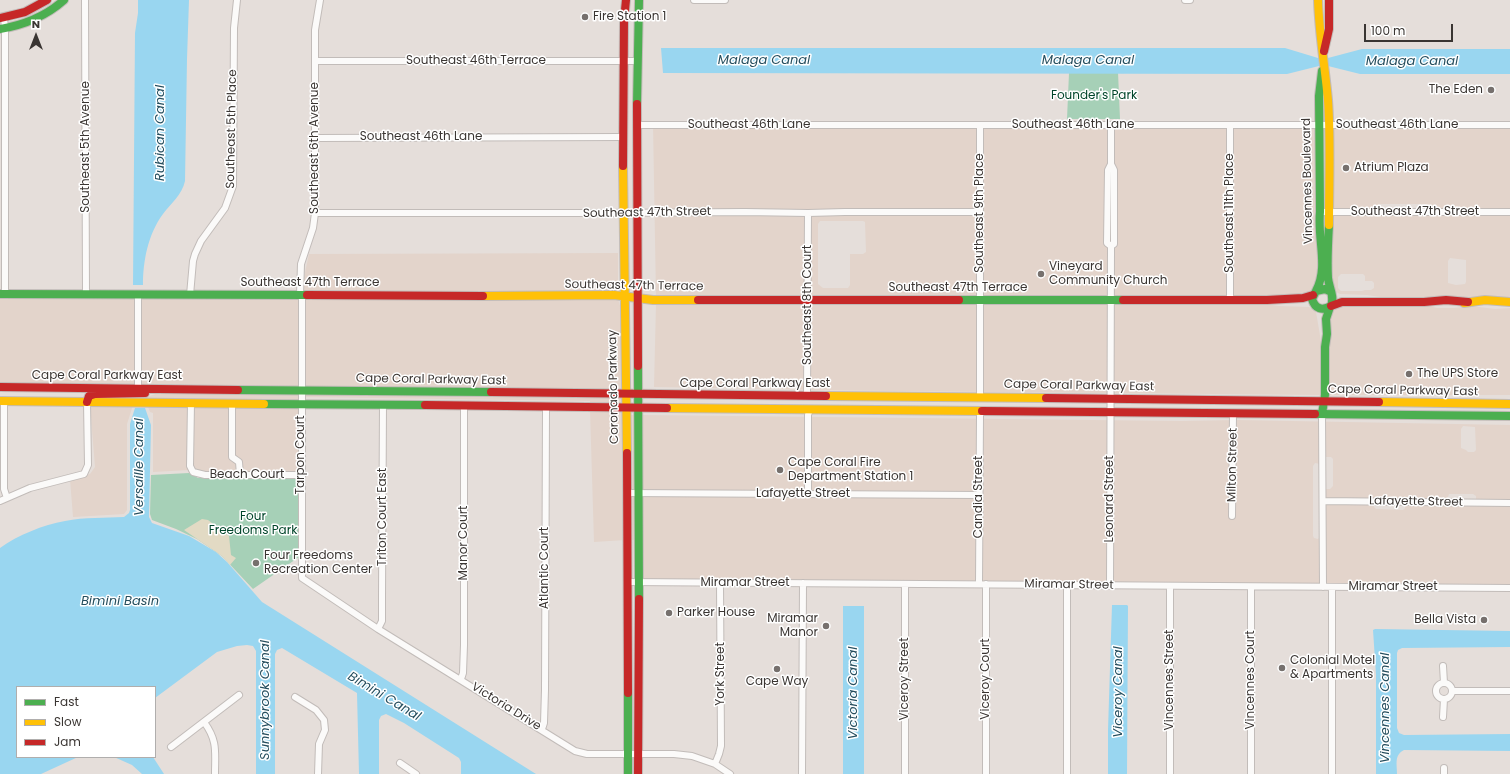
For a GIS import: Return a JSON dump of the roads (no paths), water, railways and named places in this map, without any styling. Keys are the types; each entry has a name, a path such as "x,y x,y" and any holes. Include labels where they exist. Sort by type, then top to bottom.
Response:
{"street":[{"path":"2,294 2,18 27,12 47,0"},
{"path":"2,28 32,21 51,10 64,0"},
{"name":"Southeast 5th Avenue","path":"85,0 86,295"},
{"name":"Southeast 5th Place","path":"190,295 195,254 201,241 225,208 233,186 234,28 237,0"},
{"name":"Southeast 6th Avenue","path":"301,404 301,264 313,228 316,213 315,30 320,0"},
{"name":"Coronado Parkway","path":"626,0 623,61 623,137 628,582 628,774"},
{"name":"Coronado Parkway","path":"638,774 639,493 637,61 639,0"},
{"path":"694,0 726,0"},
{"path":"1185,0 1190,0"},
{"name":"Vincennes Boulevard","path":"1318,0 1318,22 1323,56 1323,69 1320,87 1319,125 1328,280 1331,293"},
{"name":"Vincennes Boulevard","path":"1323,56 1329,28 1329,0"},
{"name":"Southeast 46th Terrace","path":"316,61 637,61"},
{"name":"Vincennes Boulevard","path":"1315,293 1322,280 1322,256 1318,230 1325,212 1329,125 1327,91 1323,69"},
{"name":"Southeast 46th Lane","path":"637,125 1510,125"},
{"name":"Southeast 9th Place","path":"980,125 980,397"},
{"name":"Leonard Street","path":"1110,586 1111,246 1107,243 1107,232 1108,170 1111,164 1111,125"},
{"name":"Southeast 11th Place","path":"1230,125 1230,300"},
{"path":"623,137 626,137 632,143 633,162 637,167"},
{"name":"Southeast 46th Lane","path":"316,138 623,137"},
{"name":"Southeast 47th Street","path":"316,213 979,212"},
{"name":"Southeast 47th Street","path":"1325,212 1510,212"},
{"name":"Southeast 8th Court","path":"807,396 808,213"},
{"path":"1325,347 1320,314 1312,299 1315,293 1325,289 1342,298 1363,298 1377,301"},
{"name":"Southeast 47th Terrace","path":"2,294 614,295 653,300 1267,300 1303,298 1315,293"},
{"path":"1323,587 1322,414 1324,402 1325,347 1327,334 1326,319 1334,298 1331,293"},
{"path":"138,295 138,388"},
{"name":"Southeast 47th Terrace","path":"1267,300 1279,303 1307,303 1316,307"},
{"path":"1316,307 1323,310 1342,302 1377,301 1424,302 1446,300 1471,302 1485,300 1510,303"},
{"name":"Cape Coral Parkway East","path":"0,387 1510,404"},
{"path":"0,501 30,488 81,476 86,472 88,465 87,402 89,396 95,394 147,393 164,388"},
{"path":"742,408 753,402 801,401 807,396"},
{"path":"808,494 808,415 810,409 814,404 822,401 853,401 874,396"},
{"path":"917,410 926,405 973,404 980,397"},
{"path":"981,410 984,406 992,403 1030,403 1044,398"},
{"path":"2,401 4,489 7,498"},
{"name":"Cape Coral Parkway East","path":"2,401 1510,416"},
{"name":"Beach Court","path":"191,403 190,466 193,472 205,475 301,475"},
{"path":"232,403 232,457 239,462 240,475"},
{"name":"Tarpon Court","path":"301,404 302,578"},
{"name":"Triton Court East","path":"378,629 382,621 383,404"},
{"name":"Manor Court","path":"461,679 463,672 464,645 464,405"},
{"name":"Atlantic Court","path":"542,729 544,723 546,406"},
{"name":"Candia Street","path":"979,584 981,410"},
{"name":"Milton Street","path":"1232,516 1234,414"},
{"name":"Lafayette Street","path":"627,493 979,495"},
{"name":"Lafayette Street","path":"1323,501 1510,503"},
{"name":"Victoria Drive","path":"302,578 378,629 581,753 692,756 715,764 730,774"},
{"name":"Miramar Street","path":"628,582 1510,588"},
{"name":"York Street","path":"715,764 721,746 720,582"},
{"path":"802,774 803,583"},
{"name":"Viceroy Street","path":"904,584 905,774"},
{"name":"Viceroy Court","path":"986,584 986,774"},
{"path":"1067,585 1067,774"},
{"name":"Vincennes Street","path":"1170,586 1170,774"},
{"name":"Vincennes Court","path":"1251,587 1251,774"},
{"path":"1332,587 1332,774"},
{"path":"1443,666 1444,683"},
{"path":"1444,699 1437,695 1436,691 1438,685 1444,683 1450,686 1452,691"},
{"path":"1452,691 1510,691"},
{"path":"1444,699 1448,697 1452,691"},
{"path":"171,747 239,695"},
{"path":"294,697 316,710 324,720 325,730 319,744 318,774"},
{"path":"1443,717 1444,699"},
{"path":"204,722 215,741 215,774"},
{"path":"400,764 416,774"}],"water":[{"name":"Rubican Canal","path":"138,0 189,0 185,181 179,195 163,214 150,239 145,257 143,285 133,285 135,33"},
{"name":"Malaga Canal","path":"661,48 1285,48 1318,58 1328,58 1362,49 1510,49 1510,74 1360,74 1328,66 1319,66 1287,74 663,73"},
{"name":"Bimini Basin","path":"135,408 145,408 151,425 149,517 152,523 189,536 216,552 227,562 262,602 536,774 461,774 461,762 459,758 404,723 386,714 381,716 379,720 379,774 359,774 357,693 282,648 277,650 275,654 275,774 256,774 256,651 253,646 247,645 237,646 217,652 156,697 156,686 16,686 16,758 76,758 41,774 0,774 0,548 31,531 48,525 80,519 124,517 129,513 130,424"},
{"name":"Viceroy Canal","path":"1112,605 1128,606 1127,774 1108,774"},
{"name":"Victoria Canal","path":"843,606 864,606 864,774 843,774"},
{"name":"Vincennes Canal","path":"1373,630 1510,631 1510,647 1402,648 1398,650 1397,728 1399,733 1404,735 1510,734 1510,751 1404,750 1397,757 1397,774 1376,774 1376,675"},
{"path":"116,758 154,758 164,774 142,774 132,765"}],"place":[{"name":"Fire Station 1","path":"585,17"},
{"name":"The Eden","path":"1491,90"},
{"name":"Atrium Plaza","path":"1346,168"},
{"name":"Vineyard Community Church","path":"1041,274"},
{"name":"The UPS Store","path":"1409,374"},
{"name":"Cape Coral Fire Department Station 1","path":"780,470"},
{"name":"Four Freedoms Recreation Center","path":"256,563"},
{"name":"Parker House","path":"669,613"},
{"name":"Bella Vista","path":"1484,620"},
{"name":"Miramar Manor","path":"826,626"},
{"name":"Colonial Motel & Apartments","path":"1282,668"},
{"name":"Cape Way","path":"777,669"}],"park label":[{"name":"Founder's Park","path":"1094,96"},
{"name":"Four Freedoms Park","path":"253,524"}],"water label":[{"name":"Versaille Canal","path":"140,467"},
{"name":"Bimini Canal","path":"384,697"},
{"name":"Sunnybrook Canal","path":"266,700"}]}
